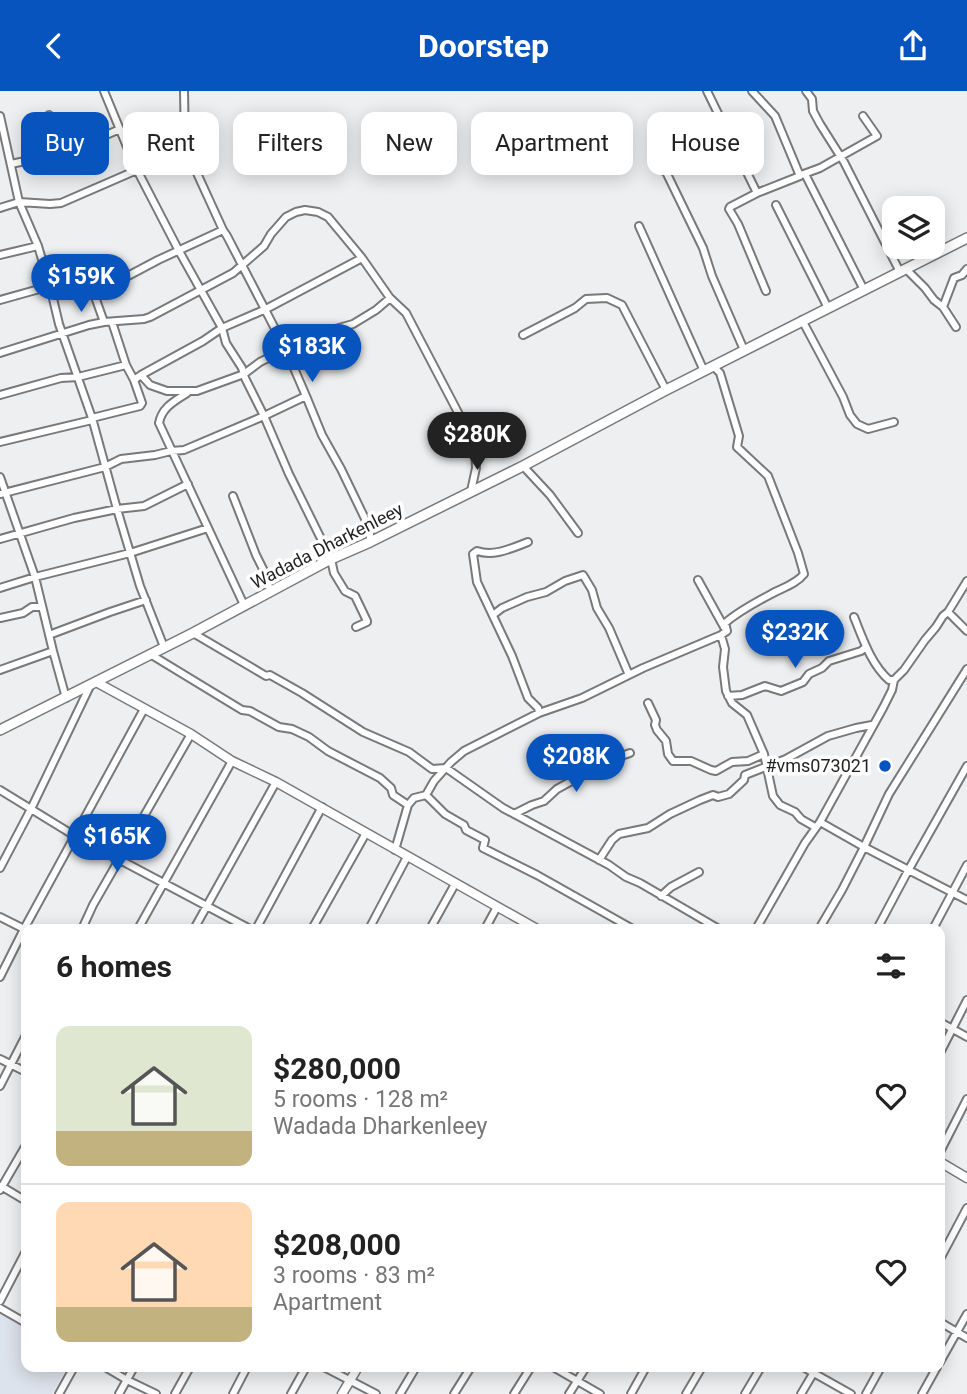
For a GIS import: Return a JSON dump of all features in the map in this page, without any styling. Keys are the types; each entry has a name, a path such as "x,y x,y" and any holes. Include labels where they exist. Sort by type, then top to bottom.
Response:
{"main road":[{"name":"Wadada Dharkenleey","path":"0,730 193,633 331,559 523,465 967,238"}],"street":[{"path":"104,91 123,136"},
{"path":"184,91 184,112"},
{"path":"707,91 757,193"},
{"path":"752,91 775,116 802,175 864,290"},
{"path":"806,91 812,99 813,111 820,124 841,156 903,270 943,307 956,327"},
{"path":"0,116 19,202 38,246 58,324 92,419 130,553 164,647"},
{"path":"766,291 730,207 802,175 877,136 863,116"},
{"path":"109,134 120,129"},
{"path":"11,164 21,162"},
{"path":"0,208 19,202 61,203 125,175"},
{"path":"140,175 222,328 226,343 241,365 289,474 331,559 334,573 345,591 355,596 367,621 356,627"},
{"path":"197,175 287,352 322,435 364,515 370,529 370,541"},
{"path":"667,175 703,248 744,350"},
{"path":"776,205 828,308"},
{"path":"0,353 89,325 150,317 233,273 264,246 286,217 305,210 318,212 328,217 390,298 406,313 475,445 476,468 471,491"},
{"path":"639,226 704,371"},
{"path":"94,294 223,230"},
{"path":"0,255 38,246"},
{"path":"134,380 222,328 265,309 362,258"},
{"path":"0,442 92,419 142,403 94,294 83,260"},
{"path":"943,307 954,278 967,269"},
{"path":"0,300 88,279"},
{"path":"141,375 150,385 167,391 197,391 244,374 260,362 287,352 325,332 353,324 390,298"},
{"path":"523,335 575,308 586,299 607,298 622,305 666,390"},
{"path":"803,320 850,415 857,423 868,429 894,422"},
{"path":"0,395 61,378 78,377 126,365"},
{"path":"713,366 720,373 739,436 737,447 768,476 804,574 733,615 725,623 723,679 732,703 747,715 764,754 773,796 801,819 864,846 967,900"},
{"path":"187,393 166,407 159,423 244,605"},
{"path":"2,494 105,467 121,459 184,450 306,396"},
{"path":"523,465 555,501 578,533"},
{"path":"0,477 2,494 20,533 35,577 66,698"},
{"path":"0,539 45,525 117,509 144,506 188,484"},
{"path":"233,496 270,591"},
{"path":"0,588 130,553 208,528"},
{"path":"528,542 501,552 485,554 477,551 473,554 477,582 512,656 528,698 538,708 539,713"},
{"path":"493,615 502,608 583,575 629,675"},
{"path":"698,580 724,633"},
{"path":"760,924 892,690 894,680 948,612 967,581"},
{"path":"49,635 146,600"},
{"path":"0,618 23,613 33,607 42,607"},
{"path":"948,612 967,631"},
{"path":"853,617 866,647 884,676 894,680"},
{"path":"193,633 266,676 270,675 302,693 363,732 409,753 432,769 446,768 514,814 710,924"},
{"path":"395,850 408,805 414,798 426,795 434,781 464,751 539,713 582,698 724,633"},
{"path":"728,696 742,695 765,686 781,691 803,682 809,674 822,669 829,661 866,647"},
{"path":"0,670 53,651"},
{"path":"150,654 242,710 309,737 336,756 380,778 391,788 393,795 408,805"},
{"path":"822,924 842,890 889,795 967,670"},
{"path":"0,868 94,683 191,734 232,761 322,807 528,924"},
{"path":"648,703 656,720 657,730 666,741 668,754 673,761 691,761 716,771 732,762 748,761 764,754"},
{"path":"28,924 144,709"},
{"path":"599,860 619,834 648,828 699,800 713,795 718,797 729,794 744,780 745,775 828,736 872,725"},
{"path":"84,924 118,859 191,734"},
{"path":"514,814 544,801 557,789 577,778 586,768 630,753"},
{"path":"141,924 232,761"},
{"path":"880,924 967,766"},
{"path":"197,924 276,782"},
{"path":"0,790 75,836 240,924"},
{"path":"426,795 445,814 485,841 484,848 624,924"},
{"path":"259,924 322,807"},
{"path":"315,924 366,833"},
{"path":"372,924 407,857"},
{"path":"936,924 967,865"},
{"path":"661,896 671,887 699,872"},
{"path":"433,924 455,884"},
{"path":"488,924 497,907"},
{"path":"0,917 21,928"},
{"path":"0,977 21,938"},
{"path":"945,1042 967,1000"},
{"path":"945,1025 967,1037"},
{"path":"0,1086 21,1046"},
{"path":"0,1059 21,1070"},
{"path":"945,1142 967,1099"},
{"path":"21,1153 1,1187 21,1198"},
{"path":"945,1165 967,1178"},
{"path":"945,1250 967,1208"},
{"path":"0,1301 21,1261"},
{"path":"0,1308 21,1320"},
{"path":"945,1354 967,1314"},
{"path":"945,1325 967,1338"},
{"path":"59,1394 71,1372"},
{"path":"113,1372 156,1394"},
{"path":"118,1394 131,1372"},
{"path":"175,1394 187,1372"},
{"path":"233,1394 244,1372"},
{"path":"291,1394 303,1372"},
{"path":"334,1372 376,1394"},
{"path":"342,1394 355,1372"},
{"path":"400,1394 413,1372"},
{"path":"454,1394 468,1372"},
{"path":"514,1394 528,1372"},
{"path":"563,1372 600,1394"},
{"path":"569,1394 583,1372"},
{"path":"631,1394 643,1372"},
{"path":"686,1394 699,1372"},
{"path":"745,1394 758,1372"},
{"path":"802,1394 815,1372"},
{"path":"819,1372 851,1394"},
{"path":"866,1394 878,1372"},
{"path":"922,1394 935,1372"}],"shaded area":[{"path":"0,1311 21,1323 21,1372 64,1372 52,1394 0,1394"}],"place":[{"name":"#vms073021","path":"885,766"}]}
